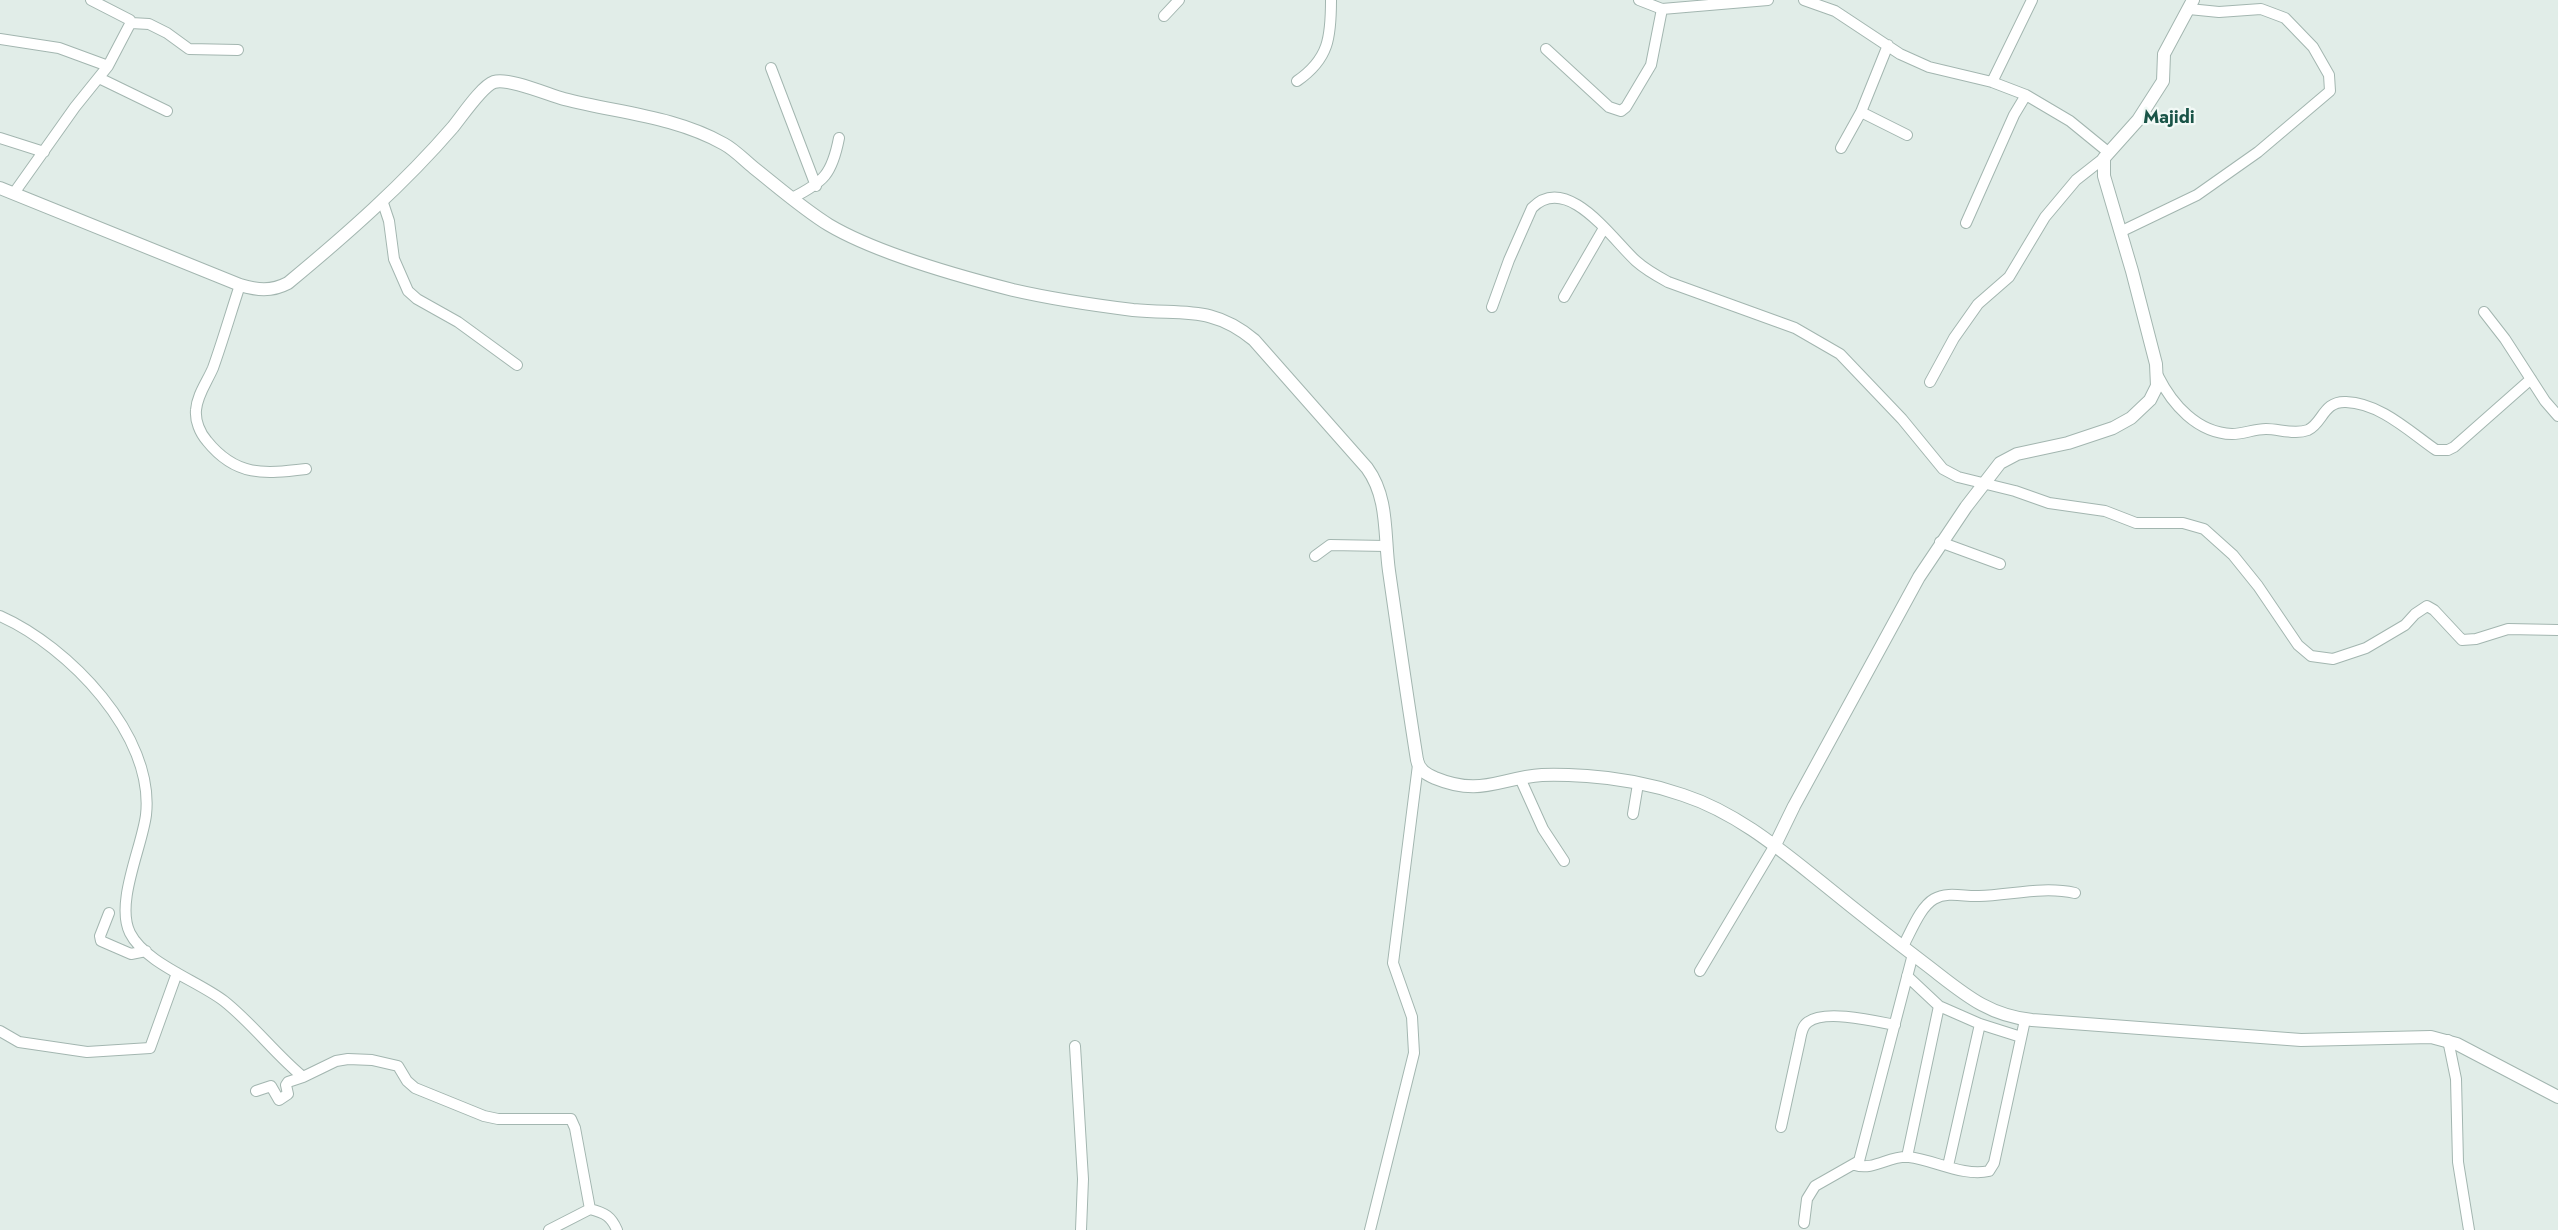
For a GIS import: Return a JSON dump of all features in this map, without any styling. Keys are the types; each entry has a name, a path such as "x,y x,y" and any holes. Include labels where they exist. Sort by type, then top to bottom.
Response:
{"street":[{"path":"91,0 124,17 131,23 150,24 167,33 189,49 238,50"},
{"path":"1164,16 1179,0"},
{"path":"1297,81 1312,71 1323,54 1330,29 1331,0"},
{"path":"1639,0 1662,9 1692,8 1768,0"},
{"path":"1804,0 1835,11 1888,45 1929,67 1992,82 2026,95 2070,121 2106,155"},
{"path":"1992,82 2032,0"},
{"path":"1930,382 1954,338 1978,304 2008,276 2046,217 2076,180 2106,155 2138,120 2163,81 2164,54 2191,4 2219,12 2261,9 2285,18 2313,48 2328,75 2330,91 2258,152 2197,196 2120,232"},
{"path":"1546,49 1608,106 1621,111 1626,107 1650,65 1662,9"},
{"path":"14,193 108,66 131,23"},
{"path":"0,39 59,48 108,66"},
{"path":"1842,148 1861,112 1888,45"},
{"path":"771,68 816,186"},
{"path":"99,78 167,111"},
{"path":"0,188 240,284 252,288 271,290 288,283 382,200 441,141 485,89 498,81 581,103 654,117 702,132 732,149 792,198 829,225 905,257 1012,289 1132,310 1213,316 1233,324 1268,355 1372,474 1382,500 1386,546 1418,765 1393,963 1412,1017 1414,1052 1370,1230"},
{"path":"1966,223 2014,115 2026,95"},
{"path":"1861,112 1907,135"},
{"path":"0,138 44,152"},
{"path":"792,198 816,186 830,170 839,138"},
{"path":"2106,155 2104,176 2158,376 2167,395 2180,410 2202,424 2220,432 2244,433 2264,428 2304,431 2314,425 2329,407 2341,402 2349,402 2377,410 2436,450 2442,451 2454,447 2531,379"},
{"path":"1492,307 1527,216 1537,202 1548,198 1568,199 1584,209 1636,261 1651,273 1668,282 1795,328 1840,354 1890,406 1943,469 1958,477 1983,485 2016,491 2049,503 2105,511 2136,523 2183,523 2204,529 2233,555 2258,586 2298,645 2306,653 2317,658 2338,658 2366,648 2405,625 2426,606 2434,610 2462,640 2476,639 2508,629 2558,630"},
{"path":"382,200 390,221 394,258 408,291 416,299 458,322 517,364"},
{"path":"1564,297 1604,228"},
{"path":"240,284 212,370 197,401 195,411 197,424 203,436 214,450 237,467 273,473 306,469"},
{"path":"2484,312 2558,416"},
{"path":"1700,971 1775,846 1812,772 1940,542 1983,485 2000,463 2017,454 2092,436 2114,428 2131,418 2150,400 2157,386 2158,376"},
{"path":"1940,542 2000,564"},
{"path":"1315,556 1330,545 1386,546"},
{"path":"0,616 16,623 51,647 83,675 111,711 134,749 145,780 146,815 130,878 125,915 130,934 146,951 177,973 224,1001 303,1077"},
{"path":"1418,765 1430,776 1446,782 1467,786 1493,786 1520,778 1541,775 1588,776 1638,784 1683,795 1710,806 1775,846 1908,950 1982,1006 1997,1014 2025,1020 2302,1040 2416,1036 2448,1040 2558,1097"},
{"path":"1520,778 1543,829 1564,861"},
{"path":"1633,814 1638,784"},
{"path":"1855,1165 1862,1153 1895,1025 1907,976 1908,950 1928,904 1942,896 1990,896 2041,890 2061,890 2075,893"},
{"path":"108,913 100,936 101,941 131,954 146,951"},
{"path":"0,1031 19,1042 87,1052 150,1048 177,973"},
{"path":"1907,976 1940,1006 1980,1024 2021,1037"},
{"path":"1907,1157 1940,1006"},
{"path":"1781,1127 1803,1027 1807,1022 1821,1017 1838,1017 1895,1025"},
{"path":"1804,1223 1807,1199 1815,1186 1855,1165 1872,1166 1894,1158 1907,1157 1983,1172 1992,1168 2025,1020"},
{"path":"1948,1166 1980,1024"},
{"path":"2448,1040 2456,1078 2458,1162 2469,1230"},
{"path":"1075,1046 1083,1179 1081,1230"},
{"path":"256,1090 271,1086 279,1100 288,1094 286,1085 288,1082 336,1061 372,1060 398,1066 407,1082 424,1093 484,1116 498,1120 571,1119 575,1128 590,1209"},
{"path":"549,1230 590,1209 604,1212 612,1219 617,1230"}],"district":[{"name":"Majidi","path":"2169,119"}]}
